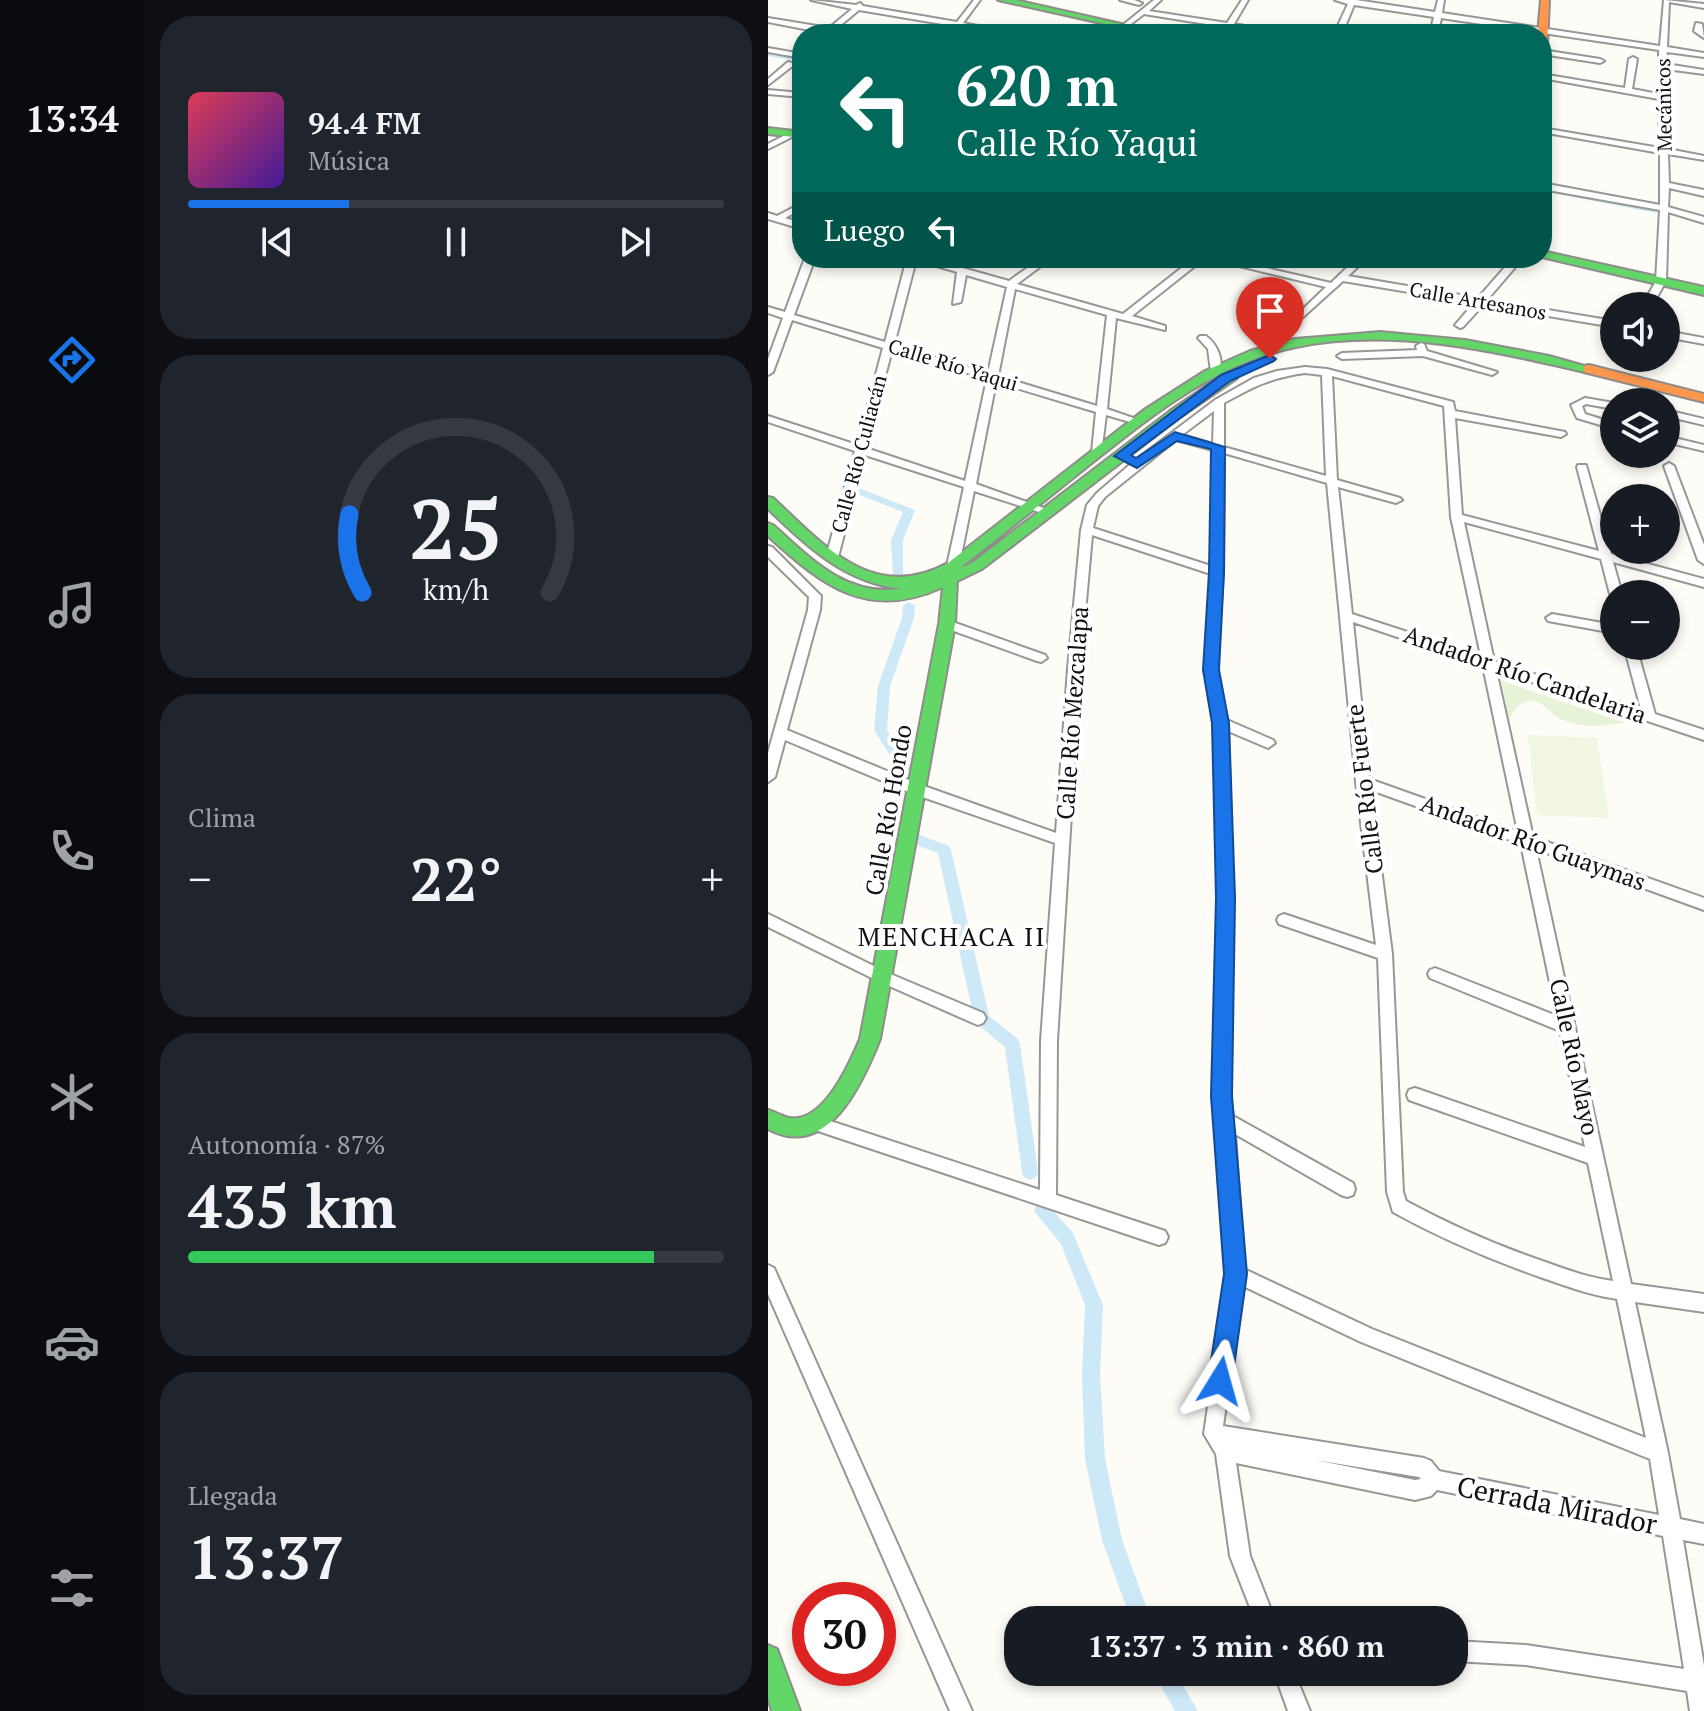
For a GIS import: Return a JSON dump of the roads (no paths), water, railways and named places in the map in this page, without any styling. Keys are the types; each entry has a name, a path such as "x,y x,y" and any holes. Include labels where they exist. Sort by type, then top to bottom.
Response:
{"main road":[{"path":"1544,24 1545,0"},
{"path":"1009,1 1099,24"},
{"path":"768,131 792,134"},
{"path":"1552,256 1704,291"},
{"path":"768,528 827,579 851,592 898,595 930,591 1027,506 1189,384 1263,351 1346,337 1396,336 1446,341 1704,398"},
{"path":"768,501 856,575 882,584 952,574 1129,460 1226,378 1252,364 1288,353 1340,344 1370,342 1422,349 1704,410"},
{"name":"Calle Río Hondo","path":"815,1123 840,1097 867,1049 875,1024 947,624 952,574"},
{"path":"768,1119 787,1129 815,1123"},
{"path":"768,1658 786,1711"}],"street":[{"path":"814,0 959,24 977,0"},
{"path":"838,24 866,0"},
{"path":"1123,0 1139,3"},
{"path":"1129,24 1158,0"},
{"path":"1230,24 1245,0"},
{"path":"1338,0 1439,15 1472,24"},
{"path":"1437,24 1441,0"},
{"path":"1342,24 1352,1"},
{"path":"1654,1 1703,5"},
{"name":"Mecánicos","path":"1661,281 1665,185 1662,66 1667,1"},
{"path":"1143,12 1222,24"},
{"path":"768,20 792,25"},
{"path":"1552,43 1663,48 1702,54 1704,37 1698,31 1698,24"},
{"path":"1552,46 1600,61"},
{"path":"768,50 792,54"},
{"path":"1628,91 1633,59"},
{"path":"768,83 791,64"},
{"path":"1662,66 1704,72"},
{"path":"1552,78 1663,97"},
{"path":"768,92 792,94"},
{"path":"1552,132 1704,158"},
{"path":"768,147 792,137"},
{"path":"1665,185 1704,193"},
{"path":"1552,188 1704,220"},
{"path":"772,218 792,210"},
{"path":"772,218 792,223"},
{"path":"768,372 806,268"},
{"name":"Calle Río Culiacán","path":"832,557 911,268"},
{"path":"956,302 958,268 1162,328"},
{"path":"1012,283 1033,268"},
{"path":"1126,316 1187,268"},
{"path":"1255,268 1334,286"},
{"path":"1303,314 1352,268"},
{"path":"1460,325 1510,268"},
{"name":"Calle Artesanos","path":"1343,278 1600,322"},
{"path":"1655,292 1661,281"},
{"name":"Calle Río Hondo","path":"952,574 1012,283"},
{"name":"Calle Río Yaqui","path":"768,310 1137,421"},
{"path":"1097,452 1112,312"},
{"path":"1263,351 1293,323"},
{"path":"1680,337 1704,341"},
{"path":"1203,338 1210,342 1214,351 1216,371"},
{"path":"1342,356 1422,349 1492,372"},
{"name":"Calle Río Mezcalapa","path":"1048,1198 1049,1041 1074,669 1087,530 1093,505 1129,460 1175,436 1219,402 1258,380 1277,374 1305,370 1327,372 1451,409 1561,434"},
{"name":"Calle Río Fuerte","path":"1327,372 1332,482 1363,782 1385,954 1395,1192 1399,1206 1443,1230 1509,1258 1592,1287 1624,1292"},
{"path":"1600,404 1585,401 1576,405 1581,416 1600,422"},
{"path":"1219,402 1217,572 1211,670 1221,723 1226,898 1222,1096 1236,1274 1213,1434 1225,1451 1240,1556 1261,1606"},
{"name":"Calle Río Mayo","path":"1451,409 1457,517 1659,1453 1699,1682 1701,1711"},
{"path":"1680,416 1704,422"},
{"path":"768,419 1049,512"},
{"path":"1175,436 1396,500"},
{"path":"1680,442 1704,448"},
{"path":"1582,467 1600,536"},
{"path":"1670,468 1704,560"},
{"path":"1457,517 1600,554"},
{"path":"1087,530 1217,572"},
{"path":"768,550 815,596 814,610 768,777"},
{"path":"1637,564 1704,583"},
{"name":"Andador Río Candelaria","path":"1346,616 1704,735"},
{"path":"1552,618 1600,627"},
{"path":"947,624 1041,658"},
{"path":"1634,660 1649,717"},
{"path":"1221,723 1268,743"},
{"path":"781,733 916,789 1064,841"},
{"name":"Andador Río Guaymas","path":"1363,782 1704,904"},
{"path":"768,920 883,977 978,1018"},
{"path":"1284,920 1385,954"},
{"path":"1435,974 1567,1027"},
{"path":"1415,1095 1595,1158"},
{"path":"1226,1120 1347,1189"},
{"path":"815,1123 1159,1237"},
{"path":"768,1274 961,1711"},
{"path":"1236,1274 1367,1336 1659,1453"},
{"path":"1624,1292 1704,1303"},
{"path":"1213,1434 1424,1468 1434,1480"},
{"name":"Cerrada Mirador","path":"1225,1451 1415,1490 1424,1489 1434,1480 1704,1534"},
{"path":"1468,1652 1526,1655 1699,1682"},
{"path":"1289,1686 1299,1711"}],"waterway":[{"path":"768,54 792,58"},
{"path":"1552,190 1656,210"},
{"path":"846,486 909,510 897,540 899,575"},
{"path":"905,768 880,730 884,686 908,618 909,606"},
{"path":"917,839 944,850 982,1019 1012,1044 1030,1172"},
{"path":"1042,1211 1067,1239 1094,1305 1091,1375 1095,1459 1112,1540 1136,1606"},
{"path":"1172,1686 1187,1711"}],"district":[{"name":"MENCHACA II","path":"952,937"}]}
